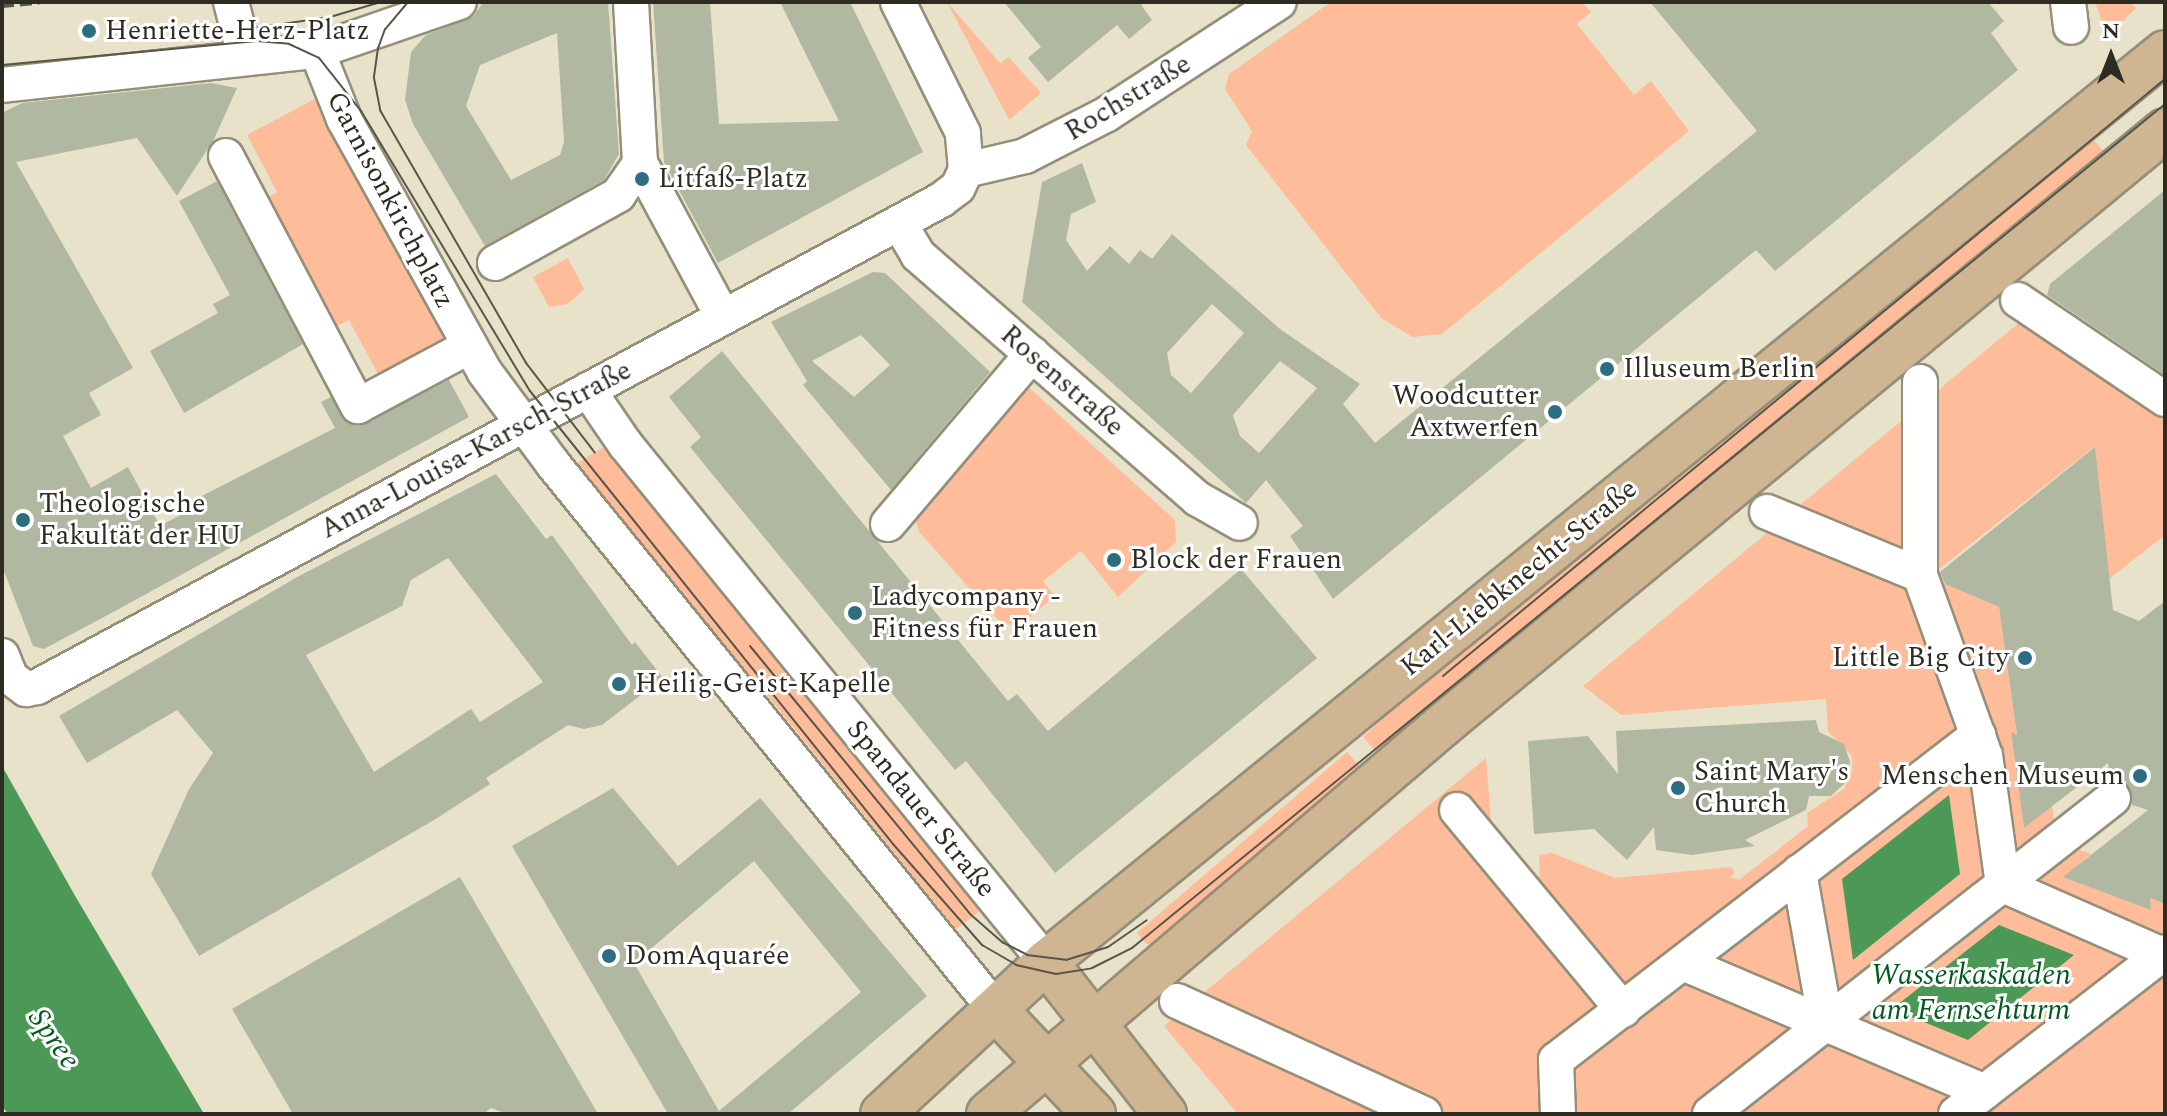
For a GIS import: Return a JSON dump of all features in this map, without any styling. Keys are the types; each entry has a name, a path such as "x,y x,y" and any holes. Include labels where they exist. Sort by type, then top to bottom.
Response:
{"main road":[{"name":"Karl-Liebknecht-Straße","path":"882,1114 1046,962 2165,52"},
{"path":"988,1114 1444,724 2165,130"},
{"name":"Spandauer Straße","path":"1046,962 1165,1114"},
{"path":"996,1010 1045,1066 1094,1114"}],"street":[{"path":"231,2 245,56"},
{"path":"2,85 245,56 317,51 459,2"},
{"path":"631,2 640,163 723,317"},
{"path":"898,2 963,133 966,170"},
{"name":"Rochstraße","path":"966,170 1025,156 1107,114 1279,2"},
{"name":"Garnisonkirchplatz","path":"317,51 344,119 470,346 522,425"},
{"path":"226,156 358,406 470,346"},
{"path":"495,263 618,195 640,163"},
{"name":"Anna-Louisa-Karsch-Straße","path":"6,667 26,689 37,687 941,200 958,187 966,170"},
{"name":"Rosenstraße","path":"899,223 918,255 1198,499 1240,523"},
{"path":"2018,300 2165,399"},
{"path":"888,524 1032,354"},
{"path":"1920,382 1920,575 1982,745 2003,885"},
{"name":"Spandauer Straße","path":"588,390 625,444 1046,962"},
{"path":"522,425 996,1010"},
{"path":"1767,512 1920,575"},
{"path":"1558,1114 1556,1060 1799,872 1911,766 1982,745"},
{"path":"1710,1114 2113,798"},
{"path":"1457,810 1623,1010"},
{"path":"1799,872 1826,1024"},
{"path":"1956,1114 2078,1032 2165,954 2003,885"},
{"path":"1683,963 1985,1092"},
{"path":"1177,1001 1424,1114"}],"shaded area":[{"path":"947,2 1000,63 1009,57 1041,93 1009,120"},
{"path":"1331,2 1582,2 1591,12 1577,24 1634,95 1651,81 1689,131 1442,334 1413,337 1381,318 1246,145 1252,131 1225,89 1229,74"},
{"path":"2095,2 2131,2 2136,8 2118,26 2103,24"},
{"path":"322,95 452,334 378,374 349,320 334,328 265,199 277,192 247,135"},
{"path":"2087,132 2110,159 1377,753 1363,737 1375,726 1368,717"},
{"path":"568,258 584,289 568,304 549,307 533,277"},
{"path":"2044,302 2165,382 2165,535 2109,579 2094,447 1929,577 1999,607 2017,735 2011,733 2024,827 2052,805 2057,841 2091,854 2064,877 2151,910 2150,898 2165,904 2165,1114 1238,1114 1164,1026 1486,758 1493,846 1540,878 1539,855 1552,853 1615,878 1731,867 1735,873 1730,877 1739,880 1808,826 1807,813 1844,789 1852,771 1852,756 1828,731 1826,699 1621,715 1583,686"},
{"path":"1025,384 1175,520 1176,542 1118,597 1081,551 1043,581 1055,596 1024,622 1011,625 997,619 919,532 915,519"},
{"path":"609,444 987,906 956,929 756,681 744,689 567,469"},
{"path":"1347,752 1369,777 1160,948 1145,943 1137,933"}],"water":[{"name":"Spree","path":"2,766 204,1114 8,1114 2,1106"},
{"name":"Wasserkaskaden am Fernsehturm","path":"1949,795 1960,874 1853,960 1842,879"},
{"name":"Wasserkaskaden am Fernsehturm","path":"1999,925 2074,955 1968,1040 1892,1009"}],"building":[{"path":"483,2 608,2 619,154 604,180 485,246 413,124 405,100 411,52 426,35 474,16","holes":["557,33 564,142 560,155 511,180 466,106 480,65"]},
{"path":"653,2 710,2 719,124 839,121 780,2 850,2 923,152 718,263 664,162"},
{"path":"1004,2 1145,2 1141,5 1152,20 1129,39 1117,25 1048,82 1028,58 1041,47"},
{"path":"1650,2 1988,2 2004,21 1991,33 2018,70 1775,271 1756,250 1333,599 1290,536 1303,526 1266,480 1246,503 1022,302 1042,182 1082,163 1096,202 1071,214 1066,240 1087,271 1110,246 1129,264 1140,250 1152,259 1172,234 1280,329 1360,384 1343,404 1375,443 1757,131","holes":["1212,304 1244,333 1191,393 1171,375 1167,353","1280,361 1317,388 1259,453 1240,436 1233,415"]},
{"path":"211,83 237,88 214,139 177,196 137,138 16,162 133,368 89,393 101,415 63,436 91,488 128,467 160,526 197,506 194,500 335,428 321,402 331,397 347,422 358,426 449,380 469,417 44,649 33,646 2,566 2,113 22,103"},
{"path":"217,181 303,344 184,413 150,351 218,313 213,304 230,295 179,201"},
{"path":"2165,190 2165,375 2047,295 2050,284"},
{"path":"873,272 885,273 990,372 891,490 803,385 807,381 771,322","holes":["861,335 890,365 854,397 812,361"]},
{"path":"722,351 1008,701 1017,694 1048,731 1241,569 1317,658 1055,873 966,761 955,770 690,447 701,437 669,397"},
{"path":"2095,447 2113,610 2139,621 2165,601 2165,904 2150,898 2151,910 2063,877 2148,810 2132,805 2129,786 2110,778 2108,763 2024,828 2011,732 2017,735 1999,607 1945,584 1940,572"},
{"path":"496,474 546,539 552,535 632,645 635,642 663,678 602,725 584,729 568,725 486,778 490,784 434,820 199,956 151,874 189,789 213,753 177,710 87,763 59,716 299,576","holes":["448,558 543,682 480,722 471,709 374,772 306,655 402,606 411,580"]},
{"name":"Saint Mary's Church","path":"1816,720 1819,732 1844,744 1850,762 1846,782 1831,796 1809,796 1806,810 1745,840 1755,846 1692,855 1656,850 1654,827 1627,860 1594,829 1534,834 1528,741 1588,736 1618,774 1616,731"},
{"name":"DomAquarée","path":"613,788 678,866 760,798 927,996 788,1114 668,1114 512,846","holes":["754,861 861,992 719,1111 634,963"]},
{"path":"460,877 598,1114 507,1114 491,1108 483,1114 293,1114 232,1009"}],"tram line":[{"path":"234,31 330,17 381,2"},
{"path":"408,2 385,29 378,48 374,78 380,110 526,363 595,453"},
{"path":"2,65 257,41 289,44 319,58 361,111 530,391 893,844 982,945 1016,965 1056,974 1092,968 1132,948 2165,104"},
{"path":"1443,676 2165,79"},
{"path":"750,646 970,914 1002,942 1027,955 1066,960 1108,947 1147,920"}],"railway":[{"path":"2,5 39,2"}],"place":[{"name":"Henriette-Herz-Platz","path":"89,31"},
{"name":"Litfaß-Platz","path":"642,179"},
{"name":"Illuseum Berlin","path":"1607,369"},
{"name":"Woodcutter Axtwerfen","path":"1555,412"},
{"name":"Theologische Fakultät der HU","path":"23,520"},
{"name":"Block der Frauen","path":"1114,560"},
{"name":"Ladycompany - Fitness für Frauen","path":"855,613"},
{"name":"Little Big City","path":"2025,658"},
{"name":"Heilig-Geist-Kapelle","path":"619,684"},
{"name":"Menschen Museum","path":"2140,776"},
{"name":"Saint Mary's Church","path":"1678,788"},
{"name":"DomAquarée","path":"609,956"}]}
